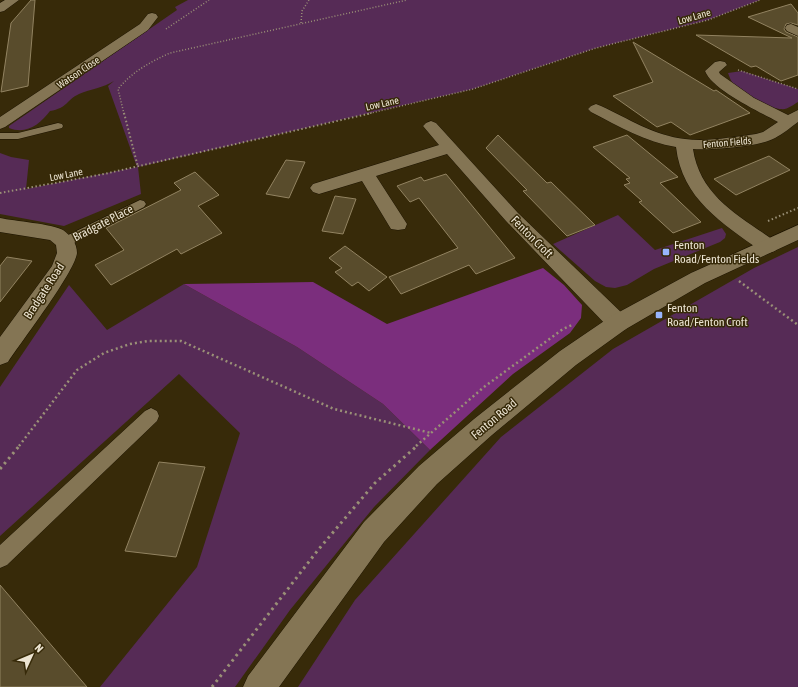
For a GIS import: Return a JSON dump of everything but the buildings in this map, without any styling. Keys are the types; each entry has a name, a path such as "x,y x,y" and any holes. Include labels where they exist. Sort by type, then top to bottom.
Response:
{"street":[{"path":"0,8 13,0"},
{"name":"Watson Close","path":"0,124 144,27 152,16"},
{"name":"Fenton Fields","path":"720,65 712,71 714,76 749,101 794,118"},
{"name":"Fenton Fields","path":"596,109 643,132 668,141 703,145 758,139 769,135 794,118"},
{"name":"Fenton Croft","path":"431,126 448,148 512,217 618,323"},
{"path":"684,144 684,156 688,172 697,187 714,205 768,246"},
{"path":"319,188 448,148"},
{"path":"366,174 398,224"},
{"path":"0,225 55,234 66,242"},
{"name":"Fenton Road","path":"259,687 374,532 428,475 467,441 568,358 618,323 698,278 798,232"},
{"name":"Bradgate Road","path":"0,355 61,269 67,253 66,242"}],"lane":[{"path":"0,136 18,136 58,126"},
{"name":"Bradgate Place","path":"66,242 140,204"},
{"path":"0,558 151,416"}],"path":[{"path":"301,23 302,11 309,0"},
{"path":"138,167 118,89 123,82 155,60 170,53 407,0"},
{"name":"Low Lane","path":"0,193 138,167 473,89 596,48 708,20 760,0"},
{"path":"720,65 798,89"},
{"path":"722,267 798,325"},
{"path":"0,469 11,458 77,370 104,353 130,344 148,341 180,341 334,409 467,441"}],"shaded area":[{"path":"188,0 760,0 708,20 596,48 473,89 138,167 141,194 64,226 0,214 0,153 11,157 29,160 26,189 137,167 108,86 114,81 75,96 64,106 50,111 42,120 32,127 16,130 9,128 9,126 177,10 175,7"},
{"path":"742,71 798,89 798,102 788,108 781,109 755,100 736,88 728,73"},
{"path":"618,215 655,250 722,228 726,234 725,238 720,242 654,269 627,285 615,288 606,287 595,281 553,244"},
{"path":"798,247 798,687 298,687 355,600 501,437 613,349 754,268"},
{"path":"543,268 564,285 582,305 581,318 570,333 513,374 430,450 383,404 297,347 184,284 313,282 387,324"},
{"path":"184,284 297,347 383,404 430,450 374,507 290,610 235,687 100,687 197,567 240,433 179,374 0,536 0,387 69,285 107,330"}],"place":[{"name":"Fenton Road/Fenton Fields","path":"666,252"},
{"name":"Fenton Road/Fenton Croft","path":"659,315"}]}
